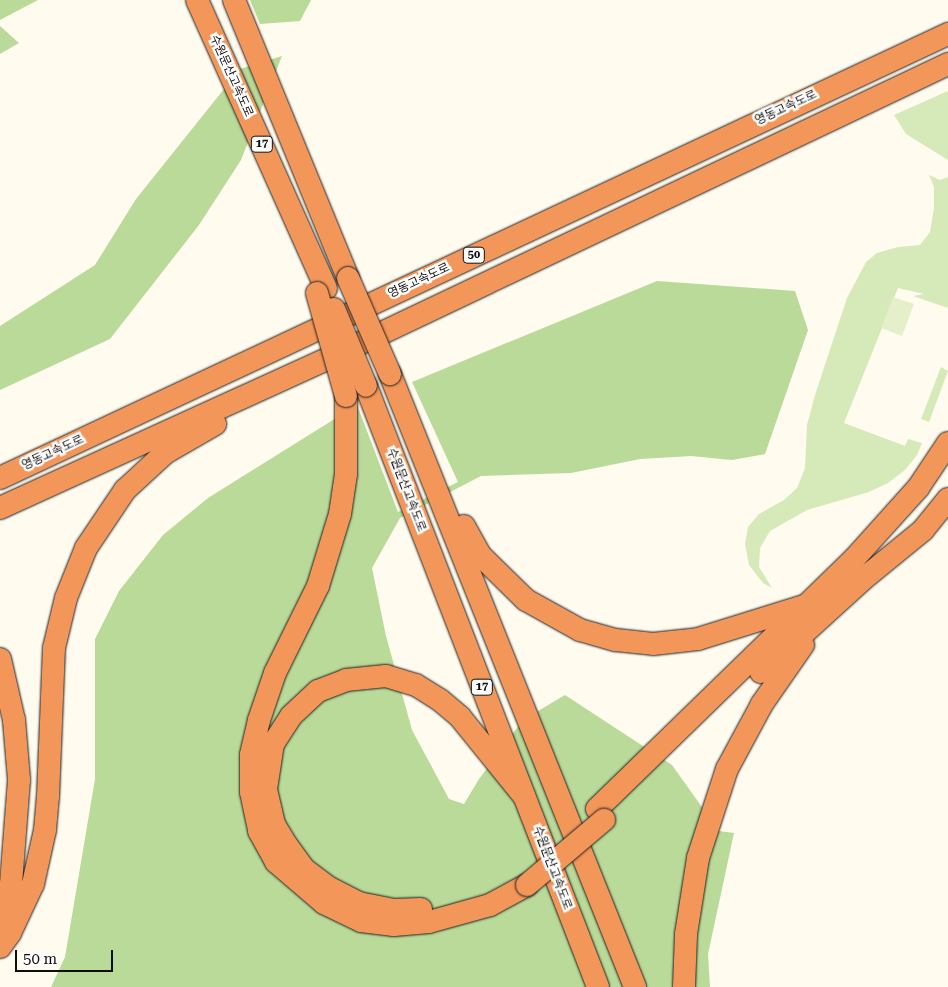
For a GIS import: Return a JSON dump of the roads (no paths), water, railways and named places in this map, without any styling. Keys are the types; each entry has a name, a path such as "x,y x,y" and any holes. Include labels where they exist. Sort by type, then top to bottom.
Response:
{"highway":[{"name":"수원문산고속도로","path":"197,0 298,224 356,391 524,796 598,987"},
{"name":"17","path":"234,0 348,278 390,374 635,987"},
{"name":"영동고속도로","path":"0,478 948,34"},
{"name":"50","path":"0,508 344,351 948,64"},
{"path":"0,947 10,933 33,884 45,830 54,648 66,598 86,548 125,490 165,453 344,351"},
{"path":"356,391 340,514 318,586 275,673 259,720 251,755 251,792 259,831 276,862 324,903 361,921 394,925 429,922 490,905 600,814 816,610 918,488 948,443"},
{"path":"423,456 480,555 526,600 580,630 616,640 652,644 698,640 816,610 862,580 923,530 948,498"},
{"path":"684,987 686,934 698,858 727,769 816,610"},
{"path":"0,659 14,720 19,780 11,884 0,917"},
{"path":"523,879 459,903 427,909 394,910 359,903 328,887 304,870 286,846 274,824 266,789 273,744 290,716 318,692 346,680 386,676 416,684 447,705 486,747 524,796"},
{"path":"0,721 4,778 0,850"}]}
